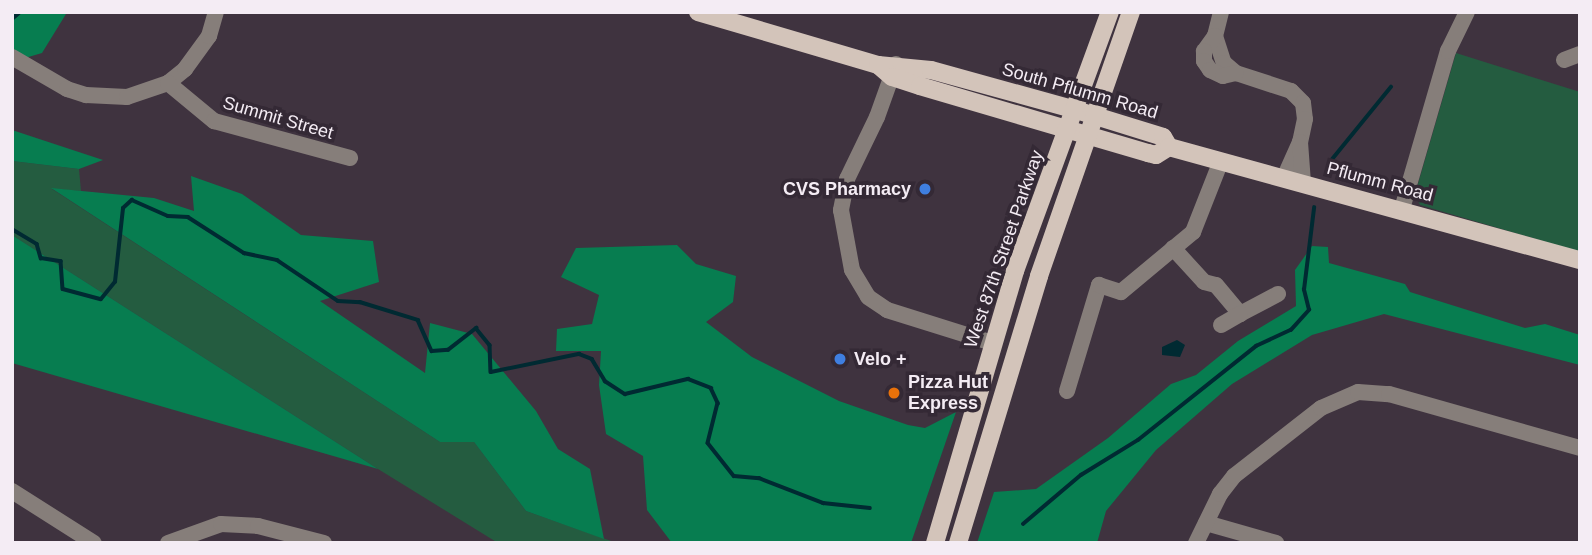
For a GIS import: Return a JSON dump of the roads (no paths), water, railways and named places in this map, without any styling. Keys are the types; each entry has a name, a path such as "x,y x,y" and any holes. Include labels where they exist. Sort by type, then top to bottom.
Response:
{"main road":[{"path":"698,12 888,69 1089,136 1156,155 1169,147"},
{"name":"West 87th Street Parkway","path":"935,543 992,343 1031,225 1070,130 1110,12"},
{"path":"958,543 1039,276 1131,12"},
{"name":"South Pflumm Road","path":"888,69 1076,110 1163,137 1169,147"},
{"name":"Pflumm Road","path":"1169,147 1580,260"},
{"path":"978,476 975,451 1000,365 992,343"}],"street":[{"path":"12,57 86,95 127,97 168,83 200,52 216,12"},
{"path":"1221,12 1215,36 1224,63 1236,73 1291,91 1303,103 1306,119 1300,142 1284,178"},
{"path":"1402,209 1448,51 1467,12"},
{"path":"1564,60 1580,54"},
{"path":"888,69 847,179 841,210 852,270 868,297 887,310 992,343"},
{"name":"Summit Street","path":"168,83 214,121 350,158"},
{"path":"1300,142 1303,183"},
{"path":"1067,391 1099,285 1121,292 1193,232 1221,161"},
{"path":"1174,248 1204,282 1216,285 1240,314"},
{"path":"1221,325 1278,294"},
{"path":"1196,543 1234,476 1334,400 1376,392 1580,448"},
{"path":"12,491 94,543"},
{"path":"1206,523 1276,543"},
{"path":"167,543 221,524 258,526 324,543"}],"water":[{"path":"1177,340 1185,345 1180,357 1162,355 1162,347"}],"waterway":[{"path":"12,19 20,12"},
{"path":"1329,163 1391,87"},
{"path":"12,229 37,244 41,258 61,261 63,289 101,299 115,282 123,208 132,200 168,216 188,217 244,253 277,260 338,301 360,302 418,320 432,351 448,350 476,328 490,345 491,372 579,354 592,359 605,381 625,394 688,379 711,388 718,403 708,443 734,476 759,478 823,503 870,508"},
{"path":"1023,524 1081,475 1138,440 1256,346 1291,330 1309,310 1304,290 1314,208"}],"place":[{"name":"CVS Pharmacy","path":"925,189"},
{"name":"Velo +","path":"840,359"},
{"name":"Pizza Hut Express","path":"894,393"}]}
